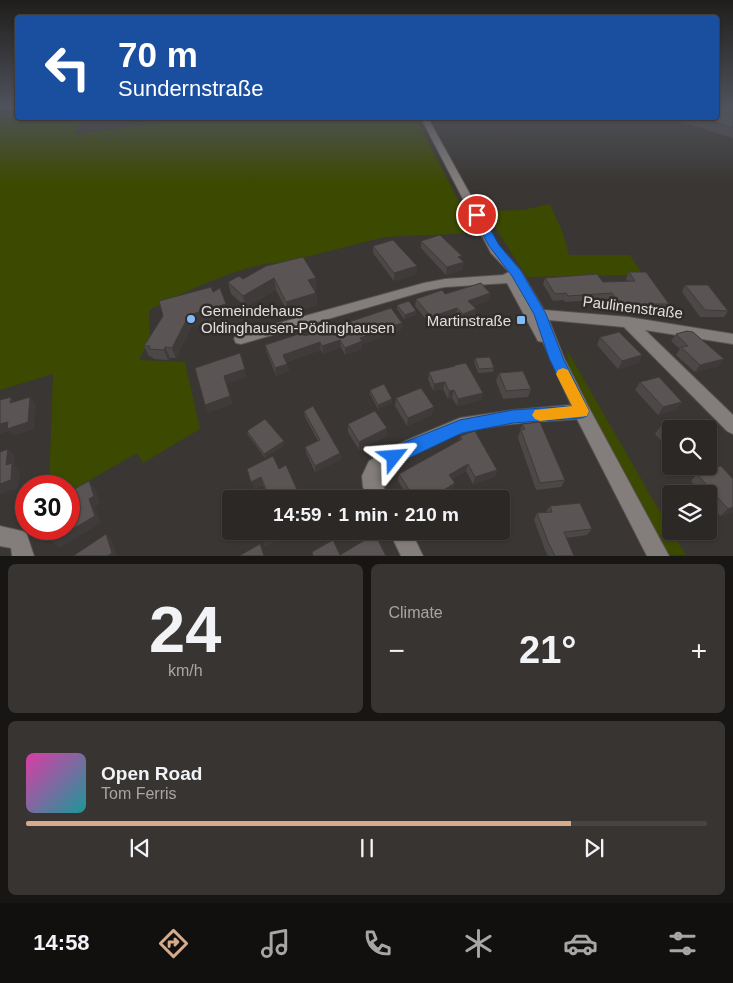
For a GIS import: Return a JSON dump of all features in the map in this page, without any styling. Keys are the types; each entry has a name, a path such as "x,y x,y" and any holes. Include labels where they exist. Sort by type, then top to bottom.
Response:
{"street":[{"path":"432,132 494,246 515,278 582,411 659,556"},
{"path":"241,339 424,287 515,278"},
{"name":"Paulinenstraße","path":"534,315 628,322 733,339"},
{"path":"628,322 733,426"},
{"path":"375,490 371,476 376,466 411,447 460,426 513,417 582,411"},
{"path":"0,536 19,539 23,556"},
{"path":"404,540 413,556"}],"green space":[{"path":"0,132 76,132 75,134 91,132 423,132 475,233 385,237 282,263 252,267 215,280 149,310 150,338 139,360 185,362 200,429 143,463 137,453 80,486 80,475 49,475 53,374 0,390"},
{"path":"550,204 563,233 569,255 630,255 643,275 527,277 491,221 488,211 522,210"},
{"path":"567,350 662,515 662,540 677,540 686,555 668,555 582,400 568,365"}],"building":[{"path":"440,235 462,256 458,257 464,262 447,267 421,241"},
{"path":"393,240 417,266 394,273 373,246"},
{"path":"303,257 316,278 308,280 316,293 286,302 274,278 243,296 228,282 239,276 243,279 266,266"},
{"path":"629,272 646,272 669,304 621,304 612,293 568,296 566,293 555,294 545,278 597,274 603,282 635,281"},
{"path":"481,283 490,293 468,301 476,309 463,314 457,308 431,317 416,299 442,290 445,294"},
{"path":"685,285 708,285 728,311 705,310"},
{"path":"211,287 213,292 220,288 226,304 189,315 172,348 165,347 164,350 149,349 150,346 144,346 163,316 159,301"},
{"path":"409,301 416,311 405,315 397,305"},
{"path":"391,308 402,323 360,338 362,341 345,348 340,340 322,346 320,342 283,355 287,364 275,368 265,345 302,333 304,336 319,332"},
{"path":"687,331 693,332 724,359 700,365 681,347 688,346 676,334"},
{"path":"619,332 642,355 622,361 600,337"},
{"path":"240,353 245,369 224,376 230,396 205,405 195,368"},
{"path":"490,357 494,368 479,369 475,358"},
{"path":"466,363 483,393 458,399 454,390 449,391 445,382 434,384 429,372"},
{"path":"523,371 531,389 506,391 499,373"},
{"path":"659,377 682,402 663,407 640,382"},
{"path":"384,384 392,399 378,405 370,390"},
{"path":"421,388 434,407 408,418 396,398"},
{"path":"11,397 10,403 30,397 28,422 7,429 8,422 0,424 0,400"},
{"path":"313,406 340,453 315,466 305,447 320,440 304,411"},
{"path":"375,411 387,428 359,442 348,424"},
{"path":"265,419 284,441 264,454 247,431"},
{"path":"540,422 565,480 540,483 521,430 525,429 522,424"},
{"path":"475,431 497,470 475,477 468,464 449,475 455,483 444,490 409,490 399,474 462,439 460,436"},
{"path":"8,449 6,465 12,463 11,480 0,484 0,452"},
{"path":"273,456 279,469 286,465 297,490 266,490 261,477 251,482 247,469"},
{"path":"721,466 733,479 733,507 728,509 717,497 717,485 707,485 698,475 717,475 717,467"},
{"path":"89,481 94,496 89,499 95,516 80,525 80,486"},
{"path":"580,503 592,529 564,532 574,556 555,556 537,513 552,512 550,506"},
{"path":"106,534 112,553 108,556 73,556"},
{"path":"333,540 340,555 365,540 378,540 386,556 313,556 312,552"},
{"path":"260,544 264,556 239,556"}],"slow traffic":[{"path":"540,415 582,411 563,374"}],"place":[{"name":"Gemeindehaus Oldinghausen-Pödinghausen","path":"191,319"},
{"name":"Martinstraße","path":"521,320"}],"route":[{"path":"394,457 411,447 460,426 513,417 582,411 556,358 540,314 517,274 494,246 477,215"}]}
